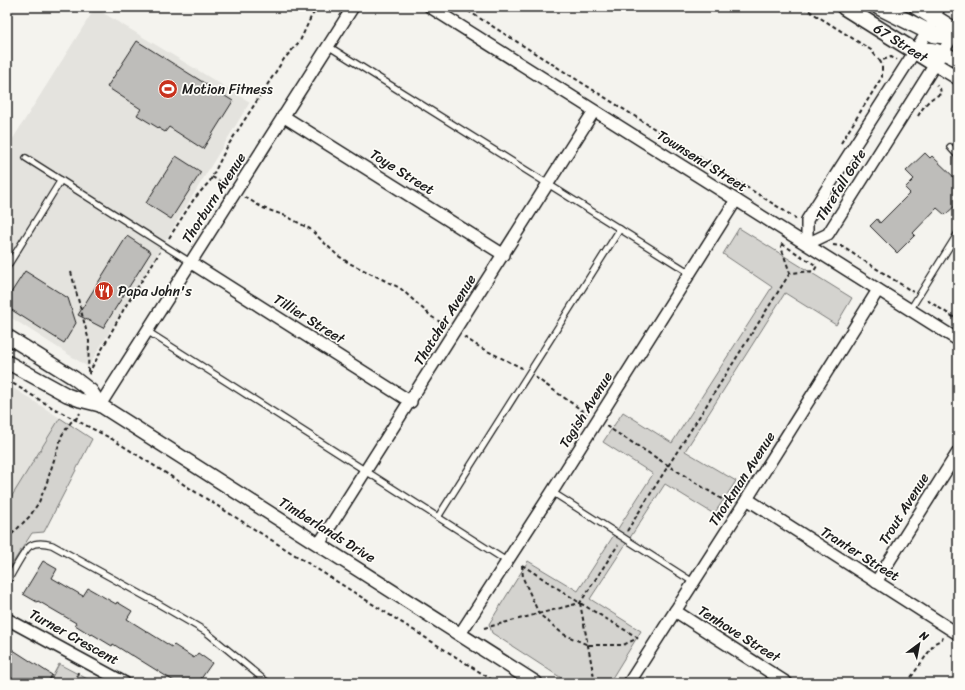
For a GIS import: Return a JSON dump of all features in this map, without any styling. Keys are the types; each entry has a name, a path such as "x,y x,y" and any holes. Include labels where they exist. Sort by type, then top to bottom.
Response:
{"main road":[{"name":"67 Street","path":"844,7 914,51 939,58"},
{"path":"879,7 935,35 946,36 957,31 940,13 917,7"}],"street":[{"name":"Thorburn Avenue","path":"100,405 146,330 353,7"},
{"name":"Townsend Street","path":"430,7 958,340"},
{"name":"Threfall Gate","path":"940,13 914,51 807,220 807,244 828,234 957,31"},
{"path":"939,58 958,60"},
{"name":"67 Street","path":"939,58 958,78"},
{"name":"Thatcher Avenue","path":"319,544 411,402 594,111"},
{"name":"Toye Street","path":"283,116 504,255"},
{"name":"Tagish Avenue","path":"460,634 508,562 736,200"},
{"name":"Tillier Street","path":"190,262 411,402"},
{"name":"Thorkman Avenue","path":"629,683 878,290"},
{"name":"Timberlands Drive","path":"7,336 74,378 91,391 100,405"},
{"name":"Timberlands Drive","path":"7,362 67,396 100,405 536,683"},
{"name":"Trout Avenue","path":"876,582 958,452"},
{"name":"Tranter Street","path":"747,499 958,634"},
{"name":"Tenhove Street","path":"674,611 787,683"},
{"name":"Turner Crescent","path":"7,619 125,683"}],"lane":[{"path":"328,46 690,273"},
{"path":"950,147 958,156"},
{"path":"26,158 190,262"},
{"path":"7,267 61,180"},
{"path":"438,517 620,229"},
{"path":"910,310 958,232"},
{"path":"146,330 508,562"},
{"path":"552,492 693,582"},
{"path":"7,582 29,547 37,544 52,545 205,631 268,683"}],"path":[{"path":"89,373 125,307 194,199 212,177 227,147 284,59 300,41 311,17 318,7"},
{"path":"462,7 794,217 796,222"},
{"path":"803,7 871,50 880,61 882,77 839,147"},
{"path":"880,61 888,58"},
{"path":"918,116 930,100 941,94 940,88"},
{"path":"212,177 229,187"},
{"path":"243,196 262,208 286,216 310,229 349,263 400,288 432,317 481,348 529,372 591,417"},
{"path":"794,217 797,212"},
{"path":"782,244 817,266 814,271 790,273 781,247 782,244"},
{"path":"834,245 841,246 958,320"},
{"path":"71,272 89,341 88,372 93,376"},
{"path":"484,628 580,603 790,273"},
{"path":"7,380 53,408 112,439 497,683"},
{"path":"7,539 30,516 39,502 62,435 71,422 76,419 81,412"},
{"path":"603,424 732,505"},
{"path":"522,565 580,603 639,638 623,645 588,645 563,634 540,614 523,578 522,565"},
{"path":"580,603 595,683"},
{"path":"907,683 936,642"}],"shaded area":[{"path":"95,8 250,102 88,367 7,315 7,148"},
{"path":"739,228 852,298 836,325 785,293 685,451 736,481 714,514 665,484 590,599 641,631 609,683 569,683 492,633 489,624 528,561 578,591 653,474 603,442 623,412 672,443 772,287 723,254"},
{"path":"7,384 60,418 7,508"},
{"path":"60,418 92,439 44,532 32,533 7,572 7,504"},
{"path":"59,664 95,683 49,683"}],"building":[{"path":"137,41 233,101 203,149 169,127 165,132 137,115 141,109 107,87"},
{"path":"925,153 930,158 932,156 958,181 958,203 945,215 937,208 913,233 915,235 897,253 870,226 877,219 880,223 910,193 905,188 914,179 906,171"},
{"path":"176,156 201,172 171,219 146,203"},
{"path":"127,236 151,252 103,328 78,315"},
{"path":"25,271 68,298 76,323 64,343 7,307 7,299"},
{"path":"43,561 57,569 52,578 83,596 88,588 116,604 117,602 132,611 127,619 172,647 174,645 194,658 198,653 212,663 198,683 177,683 113,644 112,646 92,634 91,635 75,625 76,623 23,594"},
{"path":"7,646 52,675 47,683 7,683"}],"place":[{"name":"Motion Fitness","path":"168,89"},
{"name":"Papa John's","path":"104,291"}]}
